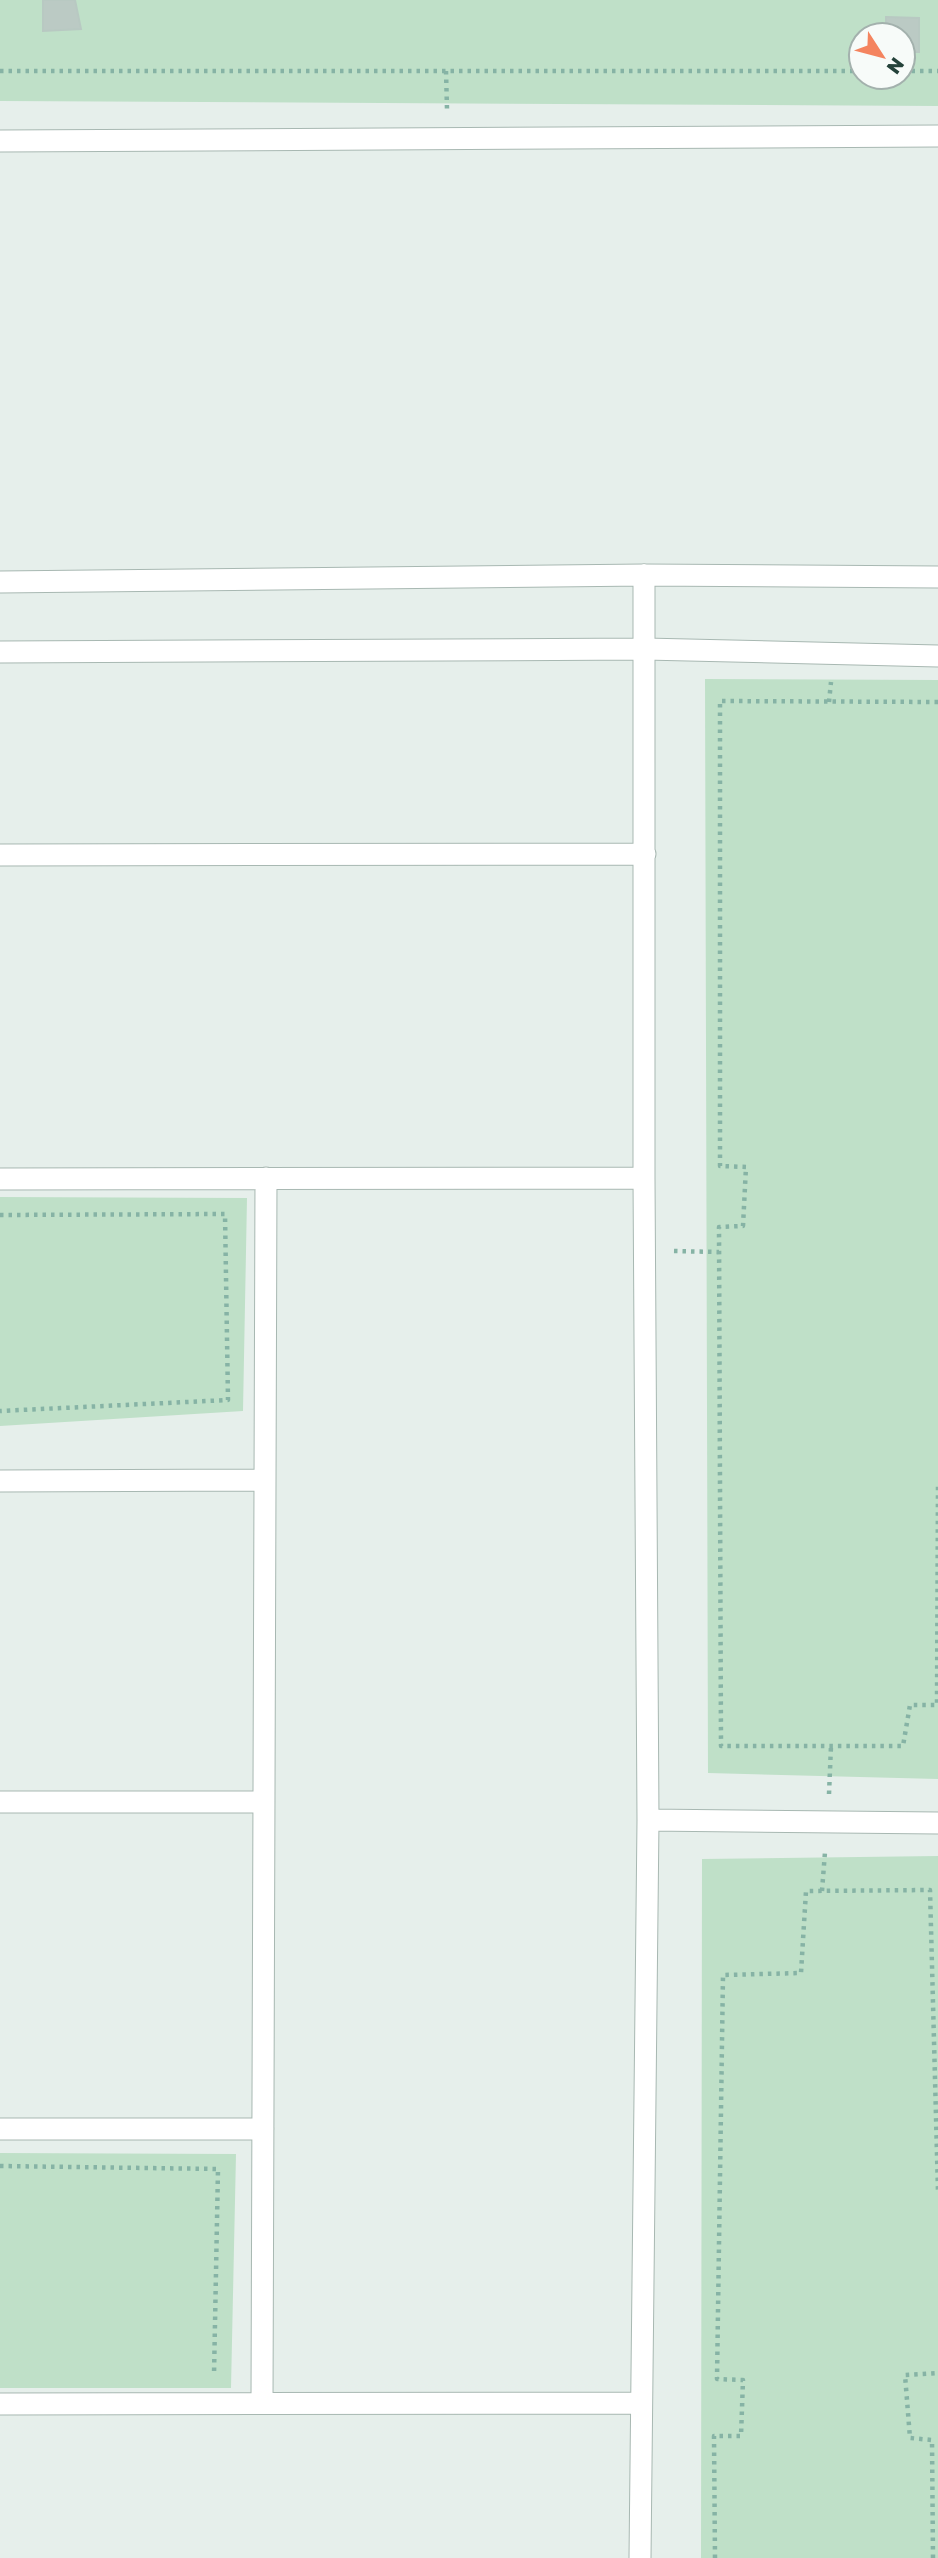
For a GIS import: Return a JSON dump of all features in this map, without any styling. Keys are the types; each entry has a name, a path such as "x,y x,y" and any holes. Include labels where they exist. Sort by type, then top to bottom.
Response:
{"street":[{"path":"0,141 938,136"},
{"path":"640,2558 648,1820 644,1250 644,575"},
{"path":"0,582 644,575 938,577"},
{"path":"0,652 645,649 938,656"},
{"path":"0,855 645,854"},
{"path":"262,2403 266,1178"},
{"path":"0,1179 644,1178"},
{"path":"0,1481 265,1480"},
{"path":"0,1802 264,1802"},
{"path":"648,1820 938,1823"},
{"path":"0,2129 263,2129"},
{"path":"0,2404 640,2403"}],"path":[{"path":"0,71 847,71"},
{"path":"446,71 448,139"},
{"path":"917,71 938,71"},
{"path":"938,702 720,701 720,1166 746,1167 743,1226 719,1227 721,1746 903,1745 910,1705 937,1705 938,1483"},
{"path":"0,1215 225,1214 228,1400 0,1411"},
{"path":"644,1250 719,1252"},
{"path":"715,2558 714,2436 741,2436 743,2380 717,2379 723,1975 801,1973 806,1891 930,1891 938,2192"},
{"path":"0,2166 218,2169 215,2375 201,2375"},
{"path":"933,2558 932,2440 910,2438 905,2375 938,2373"}],"green space":[{"path":"0,0 938,0 938,106 0,101"},
{"path":"705,679 938,680 938,1779 708,1773"},
{"path":"0,1197 247,1198 243,1411 0,1426"},
{"path":"938,1856 938,2558 701,2558 702,1859"},
{"path":"0,2153 236,2154 231,2388 0,2388"}],"building":[{"path":"43,0 75,0 81,29 43,31"},
{"path":"886,17 919,18 919,52 917,21 886,21"}]}
